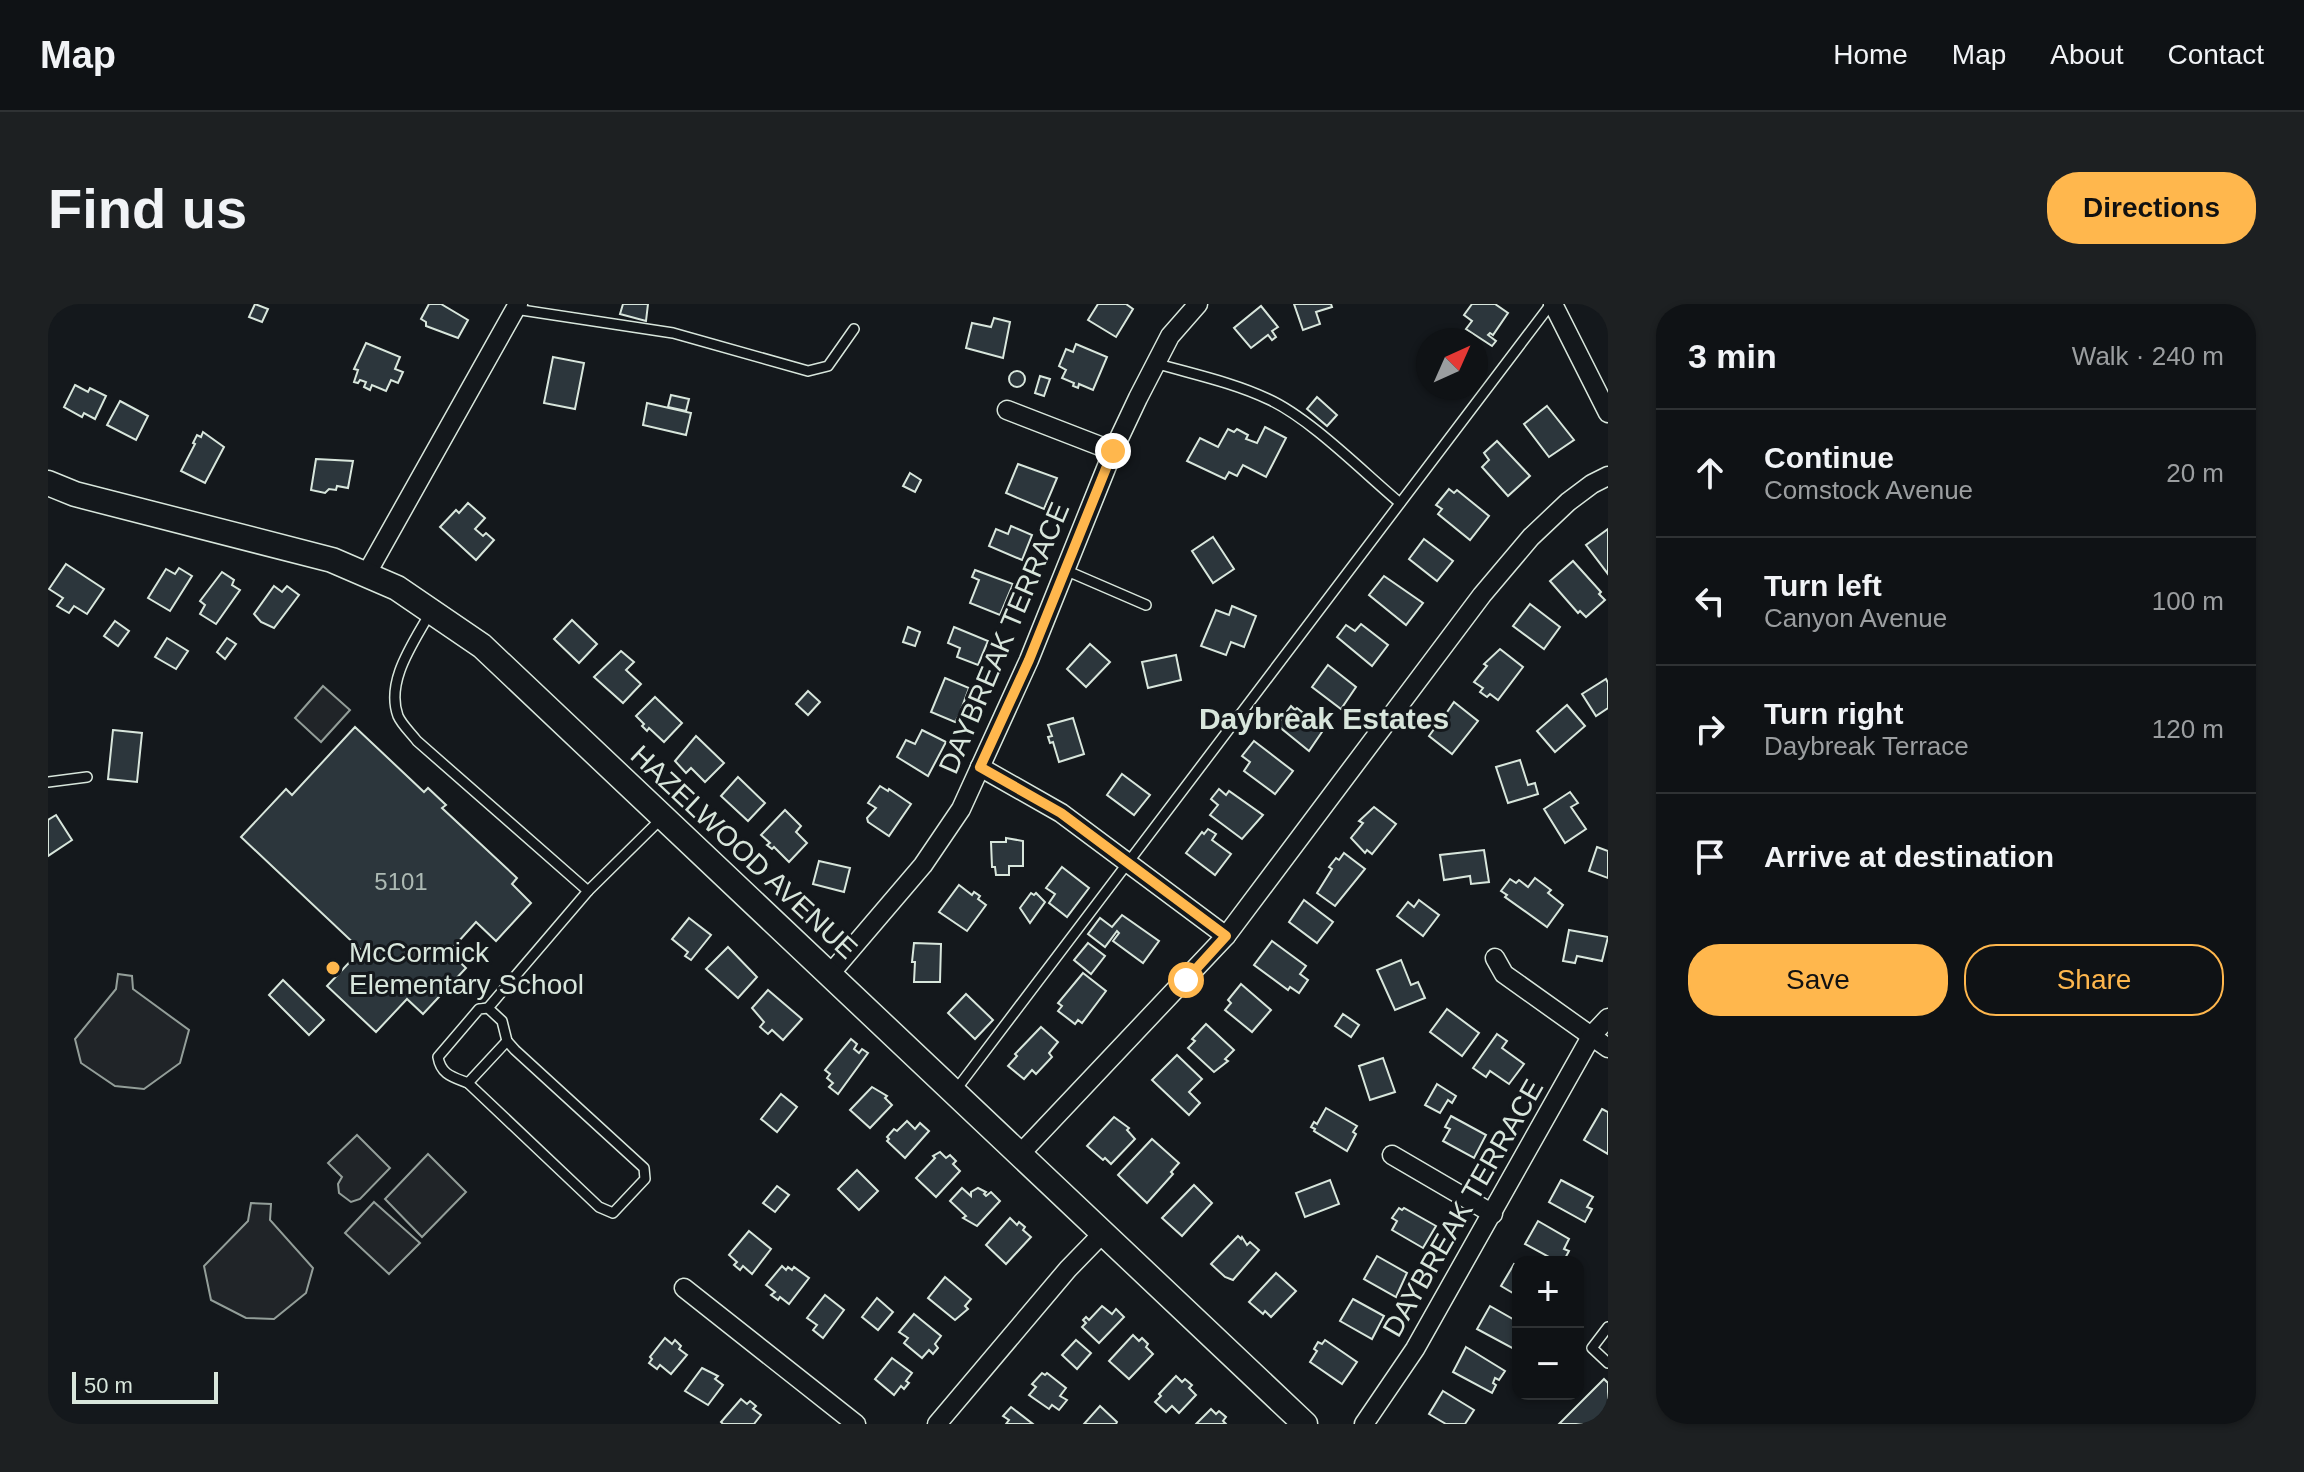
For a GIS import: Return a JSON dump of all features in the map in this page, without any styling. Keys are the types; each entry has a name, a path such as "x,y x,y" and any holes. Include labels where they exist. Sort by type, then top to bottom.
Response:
{"street":[{"name":"DAYBREAK TERRACE","path":"830,974 923,865 961,809 1029,660 1113,451 1170,336 1198,304"},
{"path":"1552,304 1608,413"},
{"path":"367,573 517,307"},
{"path":"1007,410 1113,451"},
{"path":"1021,1153 1226,936 1482,595 1550,518 1592,484 1608,476"},
{"name":"HAZELWOOD AVENUE","path":"48,483 75,494 332,560 367,573 432,610 482,646 1305,1424"},
{"path":"980,767 1061,813 1128,866 1226,936"},
{"path":"1495,958 1504,974 1608,1048"},
{"name":"DAYBREAK TERRACE","path":"1364,1424 1399,1376 1592,1035 1608,1018"},
{"path":"1392,1155 1493,1214"},
{"path":"937,1424 1068,1269 1104,1232"},
{"path":"684,1288 856,1424"}],"lane":[{"path":"955,1091 1552,304"},
{"path":"517,307 673,333 808,371 828,366 854,329"},
{"path":"1155,363 1270,399 1305,423 1400,503"},
{"path":"1065,570 1146,605"},
{"path":"432,610 404,659 396,682 395,702 399,719 417,741 588,891"},
{"path":"48,782 87,777"},
{"path":"488,1008 502,1021 507,1041 644,1168 645,1179 613,1213 599,1207 468,1083 447,1075 438,1057 479,1009 488,1008 588,891 662,818"},
{"path":"468,1083 507,1041"},
{"path":"1608,1327 1592,1348 1608,1363"}],"shaded area":[{"path":"323,686 350,710 321,742 295,718"},
{"path":"118,974 132,976 133,989 189,1030 180,1063 144,1089 115,1086 81,1063 75,1039 116,989"},
{"path":"357,1135 390,1168 360,1199 351,1202 339,1193 338,1184 342,1177 328,1163"},
{"path":"428,1154 466,1192 422,1237 385,1199"},
{"path":"374,1202 420,1243 389,1274 345,1233"},
{"path":"251,1203 271,1204 270,1220 313,1268 306,1293 274,1319 246,1318 211,1300 204,1266 248,1221"}],"building":[{"path":"255,304 268,309 262,322 249,317"},
{"path":"429,304 441,304 468,320 458,338 426,326 421,319"},
{"path":"623,304 648,304 646,321 620,314"},
{"path":"1098,304 1126,304 1133,309 1116,337 1088,320"},
{"path":"1294,304 1331,304 1332,307 1316,312 1320,324 1303,330"},
{"path":"1472,304 1495,304 1508,313 1493,335 1488,335 1488,328 1467,328 1472,321 1464,315"},
{"path":"1261,306 1278,327 1272,331 1276,337 1272,340 1268,335 1251,348 1234,328"},
{"path":"994,318 1010,322 1003,358 966,348 972,323 991,327"},
{"path":"1488,335 1496,341 1492,346 1488,343"},
{"path":"366,343 400,357 395,369 403,372 398,383 391,380 386,391 372,385 370,390 364,387 366,382 360,380 354,382 358,370 354,369"},
{"path":"1076,344 1107,357 1093,390 1079,384 1078,388 1062,378 1066,370 1059,366 1066,349 1073,352"},
{"path":"553,357 584,363 575,409 544,403"},
{"path":"1014,371 1020,371 1025,379 1023,385 1014,387 1009,382 1009,376"},
{"path":"1040,376 1050,379 1044,396 1035,393"},
{"path":"75,385 106,396 95,419 84,413 82,417 64,407"},
{"path":"671,395 689,399 686,411 668,407"},
{"path":"1317,397 1337,415 1327,426 1307,409"},
{"path":"120,401 148,416 136,440 107,425"},
{"path":"647,403 691,413 686,435 643,425"},
{"path":"1547,406 1574,440 1549,457 1524,424"},
{"path":"1265,427 1286,438 1266,477 1243,465 1237,476 1229,472 1225,479 1187,461 1200,438 1218,447 1228,429 1234,432 1237,429 1248,435 1246,439 1257,443"},
{"path":"203,432 224,447 205,483 181,471 197,435 201,437"},
{"path":"1497,441 1530,476 1508,496 1482,467 1489,460 1484,453"},
{"path":"316,459 353,461 348,488 337,486 336,490 329,489 325,493 311,490"},
{"path":"1018,464 1057,478 1044,509 1006,493"},
{"path":"910,473 921,480 915,492 903,486"},
{"path":"1449,489 1454,493 1457,490 1489,516 1470,540 1438,514 1442,509 1436,505"},
{"path":"468,503 485,518 475,529 494,540 476,560 440,527 456,510 459,513"},
{"path":"1011,526 1032,535 1022,560 989,546 996,529 1008,534"},
{"path":"1608,529 1608,574 1586,545"},
{"path":"1213,537 1234,569 1213,583 1192,551"},
{"path":"1424,539 1453,561 1437,581 1409,559"},
{"path":"1573,561 1605,600 1586,617 1580,611 1578,613 1550,581"},
{"path":"66,564 104,589 87,614 74,606 69,613 57,606 63,598 49,589"},
{"path":"179,568 192,576 170,611 148,598 166,569 175,574"},
{"path":"975,570 1013,584 1000,615 970,603 979,580 972,577"},
{"path":"222,572 234,580 232,585 240,590 216,624 200,614 205,605 200,601"},
{"path":"1384,576 1423,603 1406,625 1369,595"},
{"path":"274,586 282,592 287,586 299,595 274,628 261,622 254,614"},
{"path":"1530,604 1560,627 1544,649 1513,626"},
{"path":"1232,606 1256,616 1244,647 1231,642 1226,655 1201,646 1216,610 1229,615"},
{"path":"572,620 597,644 579,663 554,639"},
{"path":"115,621 129,631 118,646 104,636"},
{"path":"1361,624 1388,645 1372,666 1337,637 1346,625 1355,631"},
{"path":"908,627 920,632 915,646 903,642"},
{"path":"954,627 988,641 978,665 957,657 960,648 948,643"},
{"path":"167,638 188,651 176,669 155,657"},
{"path":"227,638 236,644 225,659 217,652"},
{"path":"1090,644 1110,662 1086,687 1067,669"},
{"path":"1500,649 1523,667 1498,700 1480,692 1483,688 1474,682 1487,666 1484,664"},
{"path":"621,651 634,662 626,670 641,684 623,703 594,677"},
{"path":"1176,655 1181,680 1148,688 1142,662"},
{"path":"1328,665 1356,687 1341,709 1312,687"},
{"path":"945,678 969,688 964,707 955,722 931,712"},
{"path":"1606,679 1608,708 1596,716 1582,694"},
{"path":"808,691 820,702 808,715 796,704"},
{"path":"655,697 682,723 664,742 649,728 647,731 636,716"},
{"path":"1454,702 1478,721 1452,754 1429,736 1437,725 1433,722 1441,712 1445,715"},
{"path":"1567,705 1585,726 1555,752 1537,731"},
{"path":"1291,706 1324,729 1309,751 1277,725"},
{"path":"1073,718 1084,754 1059,762 1053,742 1050,743 1048,737 1052,736 1048,725"},
{"path":"355,727 424,792 428,788 446,805 442,808 517,878 512,884 531,903 496,941 476,922 449,952 466,968 423,1014 407,999 376,1032 327,986 361,950 241,837 286,789 292,795"},
{"path":"113,730 142,733 137,782 108,779"},
{"path":"922,730 946,742 928,776 897,757 906,740 915,744"},
{"path":"696,736 724,763 705,782 691,768 686,773 675,761"},
{"path":"1254,741 1293,771 1275,794 1244,771 1250,762 1242,756"},
{"path":"1520,760 1528,785 1535,783 1538,794 1508,803 1496,767"},
{"path":"1122,774 1150,795 1134,815 1107,795"},
{"path":"738,777 765,803 748,821 721,796"},
{"path":"880,786 911,804 889,836 868,822 867,818 876,808 868,803"},
{"path":"1219,789 1226,795 1229,791 1263,815 1242,839 1210,815 1218,805 1211,799"},
{"path":"1570,792 1578,803 1571,807 1586,829 1565,843 1544,809"},
{"path":"1374,807 1396,824 1372,854 1367,850 1365,853 1351,838 1363,823 1359,821"},
{"path":"785,810 801,826 796,832 807,843 789,862 774,847 772,849 767,845 770,843 761,835"},
{"path":"56,815 72,840 48,856 48,820"},
{"path":"1208,829 1216,834 1212,840 1231,854 1215,875 1186,853"},
{"path":"1006,838 1023,841 1023,866 1009,866 1009,875 996,875 995,867 992,867 991,842 1006,842"},
{"path":"1597,847 1608,851 1608,878 1589,871"},
{"path":"1484,850 1489,882 1471,884 1470,876 1444,880 1440,855"},
{"path":"1344,853 1365,869 1335,906 1317,893 1332,869 1329,867"},
{"path":"819,861 850,868 844,892 813,884"},
{"path":"1062,867 1089,888 1067,917 1049,903 1055,894 1046,888"},
{"path":"1535,878 1551,890 1548,893 1563,905 1547,927 1501,891 1510,879 1516,883 1519,880 1528,887"},
{"path":"959,885 972,895 974,892 980,896 978,899 986,905 967,931 939,912"},
{"path":"1031,893 1036,893 1045,902 1030,923 1020,908"},
{"path":"1304,900 1333,922 1317,943 1289,922"},
{"path":"1419,900 1439,915 1423,936 1397,916 1408,902 1414,907"},
{"path":"1122,915 1159,941 1143,963 1113,941 1119,933 1117,931 1105,947 1088,934 1100,918 1112,927"},
{"path":"689,918 711,935 691,960 685,956 688,952 672,939"},
{"path":"1569,930 1608,937 1602,961 1577,956 1575,963 1563,961"},
{"path":"1272,941 1306,966 1300,974 1308,980 1299,993 1290,987 1288,990 1254,965"},
{"path":"914,943 941,944 940,982 914,982"},
{"path":"1088,943 1105,956 1091,974 1074,960"},
{"path":"728,947 757,977 738,998 706,969"},
{"path":"1401,960 1411,985 1418,982 1425,998 1395,1010 1377,970"},
{"path":"1083,973 1106,991 1082,1023 1078,1020 1075,1024 1058,1011 1062,1006 1058,1003"},
{"path":"283,980 324,1020 309,1035 269,995"},
{"path":"1241,984 1271,1010 1252,1032 1225,1010 1231,1003 1228,1000"},
{"path":"768,990 802,1019 783,1040 772,1030 768,1034 760,1027 764,1022 752,1008"},
{"path":"966,994 993,1020 975,1039 948,1013"},
{"path":"1447,1009 1479,1033 1462,1056 1430,1032"},
{"path":"1343,1014 1359,1025 1351,1037 1335,1026"},
{"path":"1206,1024 1234,1050 1225,1059 1228,1061 1214,1072 1188,1048"},
{"path":"1041,1027 1058,1042 1049,1053 1052,1057 1036,1074 1032,1070 1024,1079 1008,1066 1017,1056 1015,1054"},
{"path":"1497,1034 1507,1041 1502,1048 1524,1064 1509,1084 1490,1071 1486,1077 1473,1068"},
{"path":"851,1039 857,1044 854,1049 859,1053 862,1049 868,1053 838,1094 829,1087 833,1083 827,1078 830,1074 825,1070"},
{"path":"1177,1055 1202,1079 1189,1092 1200,1103 1189,1115 1152,1080"},
{"path":"1383,1058 1395,1092 1370,1100 1359,1066"},
{"path":"1437,1084 1456,1096 1452,1103 1448,1100 1440,1113 1425,1105"},
{"path":"872,1087 887,1096 885,1098 892,1105 870,1128 850,1110"},
{"path":"781,1094 797,1107 777,1132 761,1119"},
{"path":"1326,1108 1357,1126 1347,1151 1311,1127 1314,1122 1317,1124"},
{"path":"1602,1109 1608,1112 1608,1154 1584,1140"},
{"path":"1451,1116 1486,1135 1474,1158 1443,1141 1450,1129 1445,1127"},
{"path":"1114,1117 1129,1128 1127,1130 1135,1139 1111,1164 1087,1146"},
{"path":"907,1121 915,1129 920,1123 929,1131 905,1158 887,1141 887,1137"},
{"path":"1152,1139 1179,1163 1147,1203 1118,1175"},
{"path":"940,1152 946,1158 950,1155 960,1171 936,1197 916,1178 935,1158 933,1156"},
{"path":"857,1170 878,1191 859,1210 838,1189"},
{"path":"1330,1180 1339,1204 1305,1217 1296,1193"},
{"path":"1561,1180 1593,1197 1587,1207 1592,1209 1585,1222 1549,1202"},
{"path":"1194,1185 1212,1203 1182,1236 1162,1218"},
{"path":"777,1186 789,1195 775,1212 763,1203"},
{"path":"962,1188 971,1196 971,1192 978,1188 986,1192 986,1196 991,1192 1000,1201 977,1226 963,1218 966,1216 950,1201"},
{"path":"1399,1208 1436,1226 1423,1248 1392,1230 1397,1221 1392,1218"},
{"path":"1010,1218 1017,1225 1019,1222 1025,1227 1023,1230 1031,1237 1006,1264 986,1245"},
{"path":"1538,1221 1569,1239 1564,1249 1569,1251 1566,1256 1547,1256 1525,1244"},
{"path":"749,1231 771,1249 752,1274 743,1266 740,1270 729,1255"},
{"path":"1238,1236 1247,1245 1250,1242 1259,1250 1233,1280 1211,1264"},
{"path":"1377,1256 1407,1273 1396,1297 1364,1279"},
{"path":"782,1266 786,1270 794,1267 809,1278 789,1304 771,1295 775,1292 766,1285"},
{"path":"1512,1267 1512,1292 1501,1286"},
{"path":"1276,1273 1296,1291 1271,1317 1249,1302"},
{"path":"945,1277 971,1299 965,1306 968,1309 955,1320 928,1298"},
{"path":"825,1295 844,1310 823,1338 813,1330 817,1325 807,1318"},
{"path":"877,1298 893,1312 878,1330 862,1317"},
{"path":"1353,1299 1384,1316 1372,1339 1340,1321"},
{"path":"1102,1306 1112,1314 1116,1309 1124,1317 1099,1343 1082,1327 1086,1323 1083,1320 1086,1317 1089,1320"},
{"path":"1490,1306 1512,1319 1512,1348 1477,1329"},
{"path":"914,1314 941,1336 933,1354 929,1350 922,1358 904,1343 908,1338 899,1332"},
{"path":"1133,1335 1139,1341 1142,1338 1153,1354 1129,1379 1109,1361"},
{"path":"665,1338 672,1344 675,1340 681,1346 679,1349 687,1355 671,1374 660,1365 657,1369 649,1363"},
{"path":"1076,1340 1091,1353 1077,1369 1062,1355"},
{"path":"1325,1340 1357,1362 1342,1384 1310,1362 1317,1351 1314,1349 1318,1342 1322,1344"},
{"path":"1466,1347 1505,1371 1499,1380 1495,1378 1492,1393 1453,1372"},
{"path":"892,1358 912,1373 906,1381 909,1383 904,1389 901,1386 894,1395 875,1379"},
{"path":"702,1368 718,1376 715,1379 723,1385 708,1405 685,1391"},
{"path":"1042,1373 1047,1373 1066,1388 1060,1396 1067,1400 1059,1410 1052,1405 1049,1409 1029,1395 1036,1387 1032,1384"},
{"path":"1176,1376 1192,1385 1189,1388 1196,1395 1179,1413 1172,1406 1166,1412 1155,1402"},
{"path":"1604,1379 1608,1383 1608,1424 1559,1424 1584,1400"},
{"path":"1443,1391 1474,1410 1465,1424 1446,1424 1429,1414"},
{"path":"741,1399 747,1404 750,1401 756,1406 753,1409 761,1415 754,1424 723,1424 721,1422"},
{"path":"1100,1406 1116,1424 1084,1424"},
{"path":"1011,1407 1033,1424 1006,1424 1009,1420 1003,1416"},
{"path":"1211,1409 1226,1417 1223,1421 1226,1424 1196,1424"}],"place":[{"name":"McCormick Elementary School","path":"333,968"}],"district":[{"name":"Daybreak Estates","path":"1324,718"}],"route":[{"path":"1113,451 1029,660 980,767 1061,813 1128,866 1226,936 1186,980"}]}
